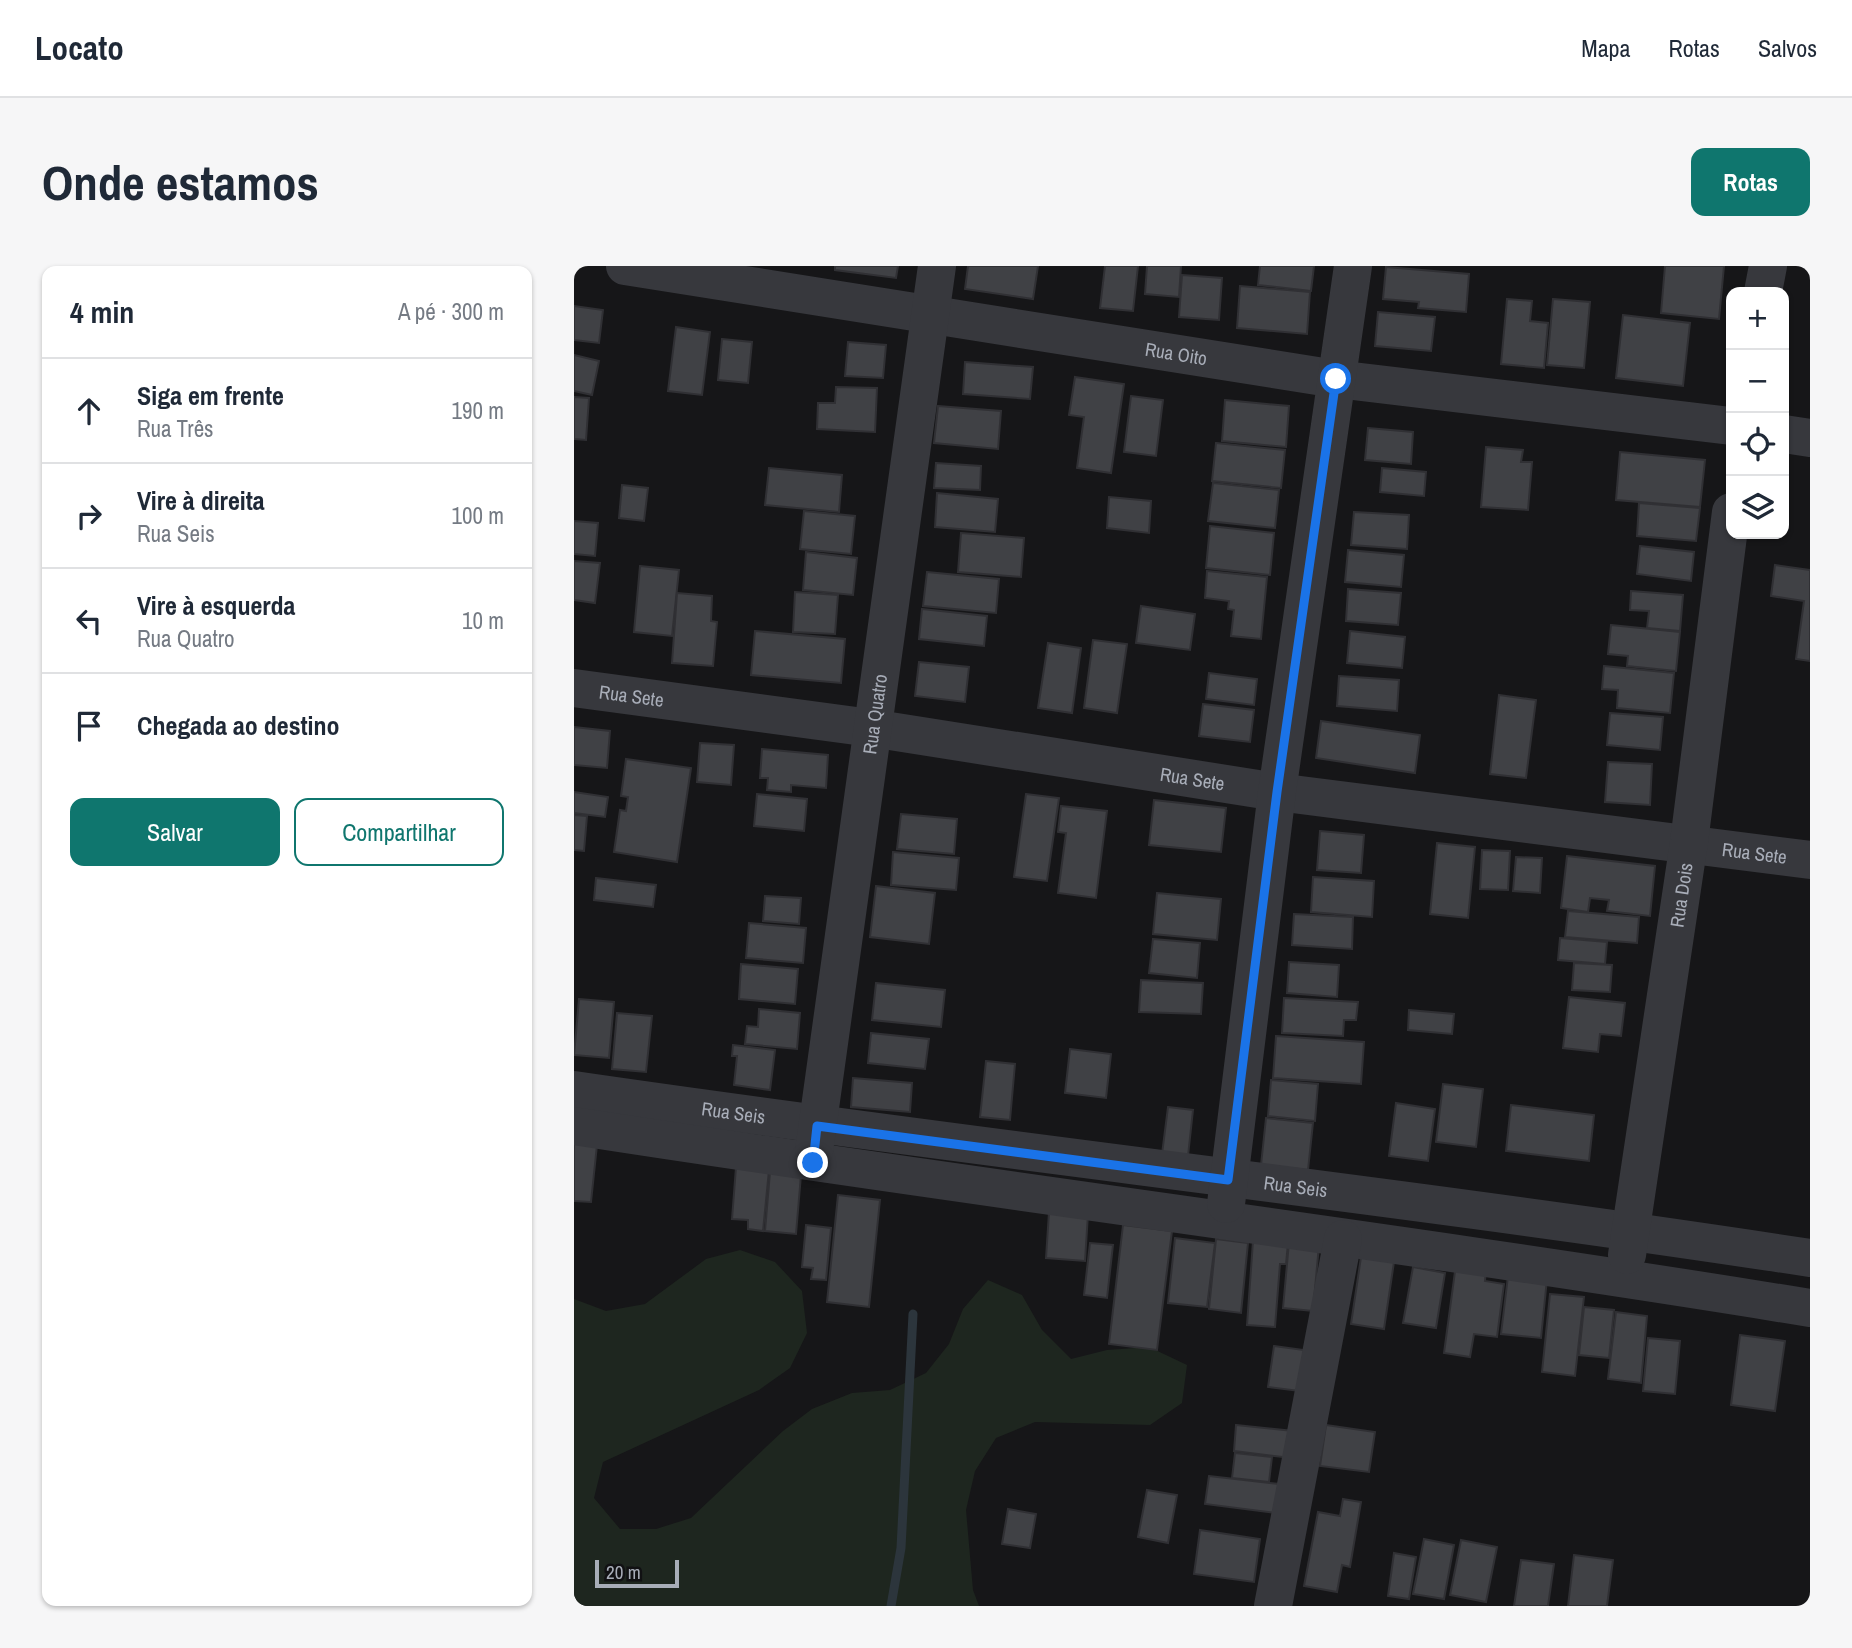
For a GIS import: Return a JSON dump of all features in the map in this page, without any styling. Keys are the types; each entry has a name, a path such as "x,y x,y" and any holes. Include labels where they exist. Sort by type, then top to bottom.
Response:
{"street":[{"name":"Rua Oito","path":"625,266 930,312 1336,379 1726,425"},
{"name":"Rua Quatro","path":"813,1163 871,728 937,266"},
{"path":"1225,1222 1277,792 1353,266"},
{"path":"1764,287 1768,266"},
{"path":"1789,435 1810,438"},
{"name":"Rua Dois","path":"1623,1278 1689,842 1728,539"},
{"name":"Rua Sete","path":"574,688 871,728 1277,792 1689,842 1810,860"},
{"name":"Rua Seis","path":"574,1090 817,1126 1631,1231 1810,1258"},
{"path":"574,1126 813,1163 1623,1278 1810,1308"},
{"path":"1273,1606 1343,1238"}],"shaded area":[{"path":"740,1250 775,1262 802,1291 807,1333 790,1368 759,1390 603,1462 594,1498 620,1529 656,1529 691,1518 783,1431 812,1409 852,1393 890,1390 926,1373 949,1344 963,1309 988,1280 1022,1295 1042,1330 1071,1359 1107,1350 1149,1347 1187,1365 1182,1403 1150,1425 1035,1422 996,1438 975,1471 966,1510 973,1590 979,1606 574,1606 574,1299 606,1311 645,1304 706,1259"}],"building":[{"path":"835,266 898,266 896,278 835,270"},
{"path":"968,266 1038,266 1033,299 965,289"},
{"path":"1105,266 1138,266 1133,311 1100,308"},
{"path":"1147,266 1181,266 1179,297 1145,294"},
{"path":"1260,266 1314,266 1311,291 1258,285"},
{"path":"1665,266 1724,266 1719,319 1661,313"},
{"path":"1386,267 1469,274 1466,312 1418,308 1419,302 1383,299"},
{"path":"1182,275 1222,278 1219,320 1179,317"},
{"path":"1240,286 1310,292 1307,334 1237,328"},
{"path":"1507,299 1532,301 1530,321 1548,323 1544,368 1501,364"},
{"path":"1553,299 1590,302 1584,368 1547,365"},
{"path":"574,306 603,310 599,343 574,340"},
{"path":"1378,312 1435,317 1431,351 1375,346"},
{"path":"1623,315 1690,323 1683,386 1616,378"},
{"path":"676,327 710,332 702,395 668,391"},
{"path":"722,339 752,342 748,383 718,380"},
{"path":"848,342 886,345 883,378 845,376"},
{"path":"574,355 599,361 592,395 574,391"},
{"path":"965,362 1033,367 1030,399 963,394"},
{"path":"1075,377 1124,384 1111,473 1077,468 1084,417 1069,415"},
{"path":"836,387 877,388 875,432 817,429 818,403 835,403"},
{"path":"1131,396 1163,400 1156,456 1124,452"},
{"path":"574,397 589,398 586,440 574,439"},
{"path":"1225,400 1289,406 1286,447 1222,441"},
{"path":"938,406 1001,411 998,449 934,443"},
{"path":"1368,428 1413,432 1411,464 1365,460"},
{"path":"1216,443 1285,450 1281,488 1212,481"},
{"path":"1486,447 1523,450 1521,462 1532,462 1528,510 1481,507"},
{"path":"1620,452 1705,460 1700,507 1616,500"},
{"path":"936,463 981,466 980,490 934,488"},
{"path":"769,468 842,475 839,512 765,505"},
{"path":"1382,468 1426,472 1424,496 1380,492"},
{"path":"1213,483 1279,490 1275,528 1208,521"},
{"path":"622,485 648,488 644,521 619,518"},
{"path":"937,493 998,499 995,532 935,527"},
{"path":"1109,497 1151,501 1149,533 1107,528"},
{"path":"1639,503 1700,508 1696,541 1637,536"},
{"path":"804,511 855,516 851,554 800,549"},
{"path":"1354,512 1409,515 1407,549 1351,545"},
{"path":"574,521 598,523 595,556 574,554"},
{"path":"1210,526 1274,533 1270,575 1206,568"},
{"path":"961,533 1024,538 1021,577 958,572"},
{"path":"1640,546 1694,552 1691,581 1637,574"},
{"path":"1348,550 1404,555 1401,587 1345,582"},
{"path":"806,552 857,558 853,595 803,590"},
{"path":"574,561 600,563 595,603 574,600"},
{"path":"1775,565 1810,570 1810,661 1796,659 1804,601 1771,596"},
{"path":"640,566 679,570 672,636 634,632"},
{"path":"1207,571 1267,577 1261,639 1231,636 1234,610 1228,609 1229,601 1205,598"},
{"path":"927,572 999,579 996,613 923,606"},
{"path":"1348,589 1401,593 1398,625 1346,621"},
{"path":"1631,591 1683,595 1680,631 1647,628 1649,611 1630,610"},
{"path":"795,592 838,595 835,634 793,632"},
{"path":"677,593 712,596 711,621 717,622 713,666 672,663"},
{"path":"1141,606 1195,614 1190,650 1136,643"},
{"path":"922,609 987,616 984,646 919,639"},
{"path":"1611,625 1680,632 1676,671 1627,666 1628,656 1608,654"},
{"path":"755,631 845,639 841,683 751,675"},
{"path":"1350,631 1405,637 1402,668 1347,663"},
{"path":"1093,640 1127,644 1117,713 1084,708"},
{"path":"1048,643 1081,648 1072,713 1038,708"},
{"path":"919,662 969,667 965,702 915,696"},
{"path":"1604,666 1674,673 1670,713 1617,708 1618,690 1602,689"},
{"path":"1209,673 1257,679 1254,705 1206,699"},
{"path":"1339,676 1399,680 1397,711 1337,706"},
{"path":"1499,695 1536,700 1526,778 1490,774"},
{"path":"1203,704 1254,710 1250,742 1199,736"},
{"path":"1610,713 1663,717 1660,750 1607,745"},
{"path":"1321,721 1420,735 1415,773 1316,758"},
{"path":"574,727 610,731 607,768 574,765"},
{"path":"700,743 734,745 731,785 697,782"},
{"path":"762,749 828,755 826,788 791,785 791,792 767,790 768,778 760,778"},
{"path":"626,759 691,768 677,862 614,852 620,810 626,811 628,797 621,796"},
{"path":"1608,762 1652,764 1650,805 1605,802"},
{"path":"574,792 608,797 605,817 574,813"},
{"path":"757,794 807,799 804,831 754,826"},
{"path":"1026,794 1059,798 1047,881 1014,877"},
{"path":"1154,800 1226,808 1221,852 1149,845"},
{"path":"1061,806 1107,811 1096,898 1058,893 1066,833 1058,832"},
{"path":"901,814 957,819 954,854 897,849"},
{"path":"574,815 587,816 584,851 574,850"},
{"path":"1320,831 1364,835 1361,873 1317,870"},
{"path":"1437,843 1475,847 1468,918 1430,914"},
{"path":"1482,850 1510,851 1508,890 1480,889"},
{"path":"893,852 959,858 956,890 891,885"},
{"path":"1567,856 1655,866 1650,916 1607,911 1609,900 1590,898 1588,912 1561,908"},
{"path":"1516,857 1542,858 1540,893 1513,891"},
{"path":"1313,877 1374,881 1372,917 1311,912"},
{"path":"596,878 656,885 653,907 594,900"},
{"path":"876,886 935,893 929,944 870,937"},
{"path":"1157,893 1221,899 1217,940 1153,934"},
{"path":"765,896 801,898 799,924 763,921"},
{"path":"1568,911 1639,917 1637,943 1565,937"},
{"path":"1294,914 1353,917 1352,949 1292,945"},
{"path":"749,923 806,928 803,963 746,958"},
{"path":"1560,938 1607,942 1605,964 1558,960"},
{"path":"1153,939 1200,943 1197,978 1149,973"},
{"path":"1289,962 1339,965 1337,997 1287,993"},
{"path":"1574,963 1612,965 1610,992 1572,990"},
{"path":"741,964 798,969 795,1004 739,999"},
{"path":"1141,980 1203,983 1201,1014 1139,1012"},
{"path":"876,983 945,990 941,1027 872,1020"},
{"path":"1569,997 1625,1003 1621,1036 1600,1034 1598,1052 1563,1048"},
{"path":"1284,998 1358,1002 1356,1020 1344,1020 1343,1036 1282,1033"},
{"path":"579,999 614,1002 609,1058 574,1055"},
{"path":"759,1009 800,1013 797,1049 745,1044 747,1026 758,1027"},
{"path":"1409,1010 1454,1014 1452,1034 1408,1030"},
{"path":"617,1013 652,1016 646,1072 612,1069"},
{"path":"871,1033 929,1039 925,1069 868,1063"},
{"path":"1276,1036 1364,1042 1361,1084 1273,1078"},
{"path":"733,1045 775,1050 770,1090 734,1085 737,1056 732,1056"},
{"path":"1070,1049 1111,1054 1106,1098 1065,1093"},
{"path":"986,1061 1015,1064 1010,1120 980,1117"},
{"path":"853,1078 912,1083 910,1112 851,1107"},
{"path":"1271,1080 1318,1084 1315,1121 1268,1116"},
{"path":"1443,1084 1483,1089 1476,1147 1436,1142"},
{"path":"1396,1103 1435,1109 1428,1161 1389,1156"},
{"path":"1511,1105 1594,1115 1589,1161 1506,1151"},
{"path":"1168,1107 1193,1110 1188,1156 1162,1154"},
{"path":"1266,1118 1313,1123 1308,1170 1261,1165"},
{"path":"574,1143 597,1145 591,1202 574,1201"},
{"path":"736,1167 769,1170 763,1231 748,1229 748,1220 732,1219"},
{"path":"770,1172 801,1175 796,1234 765,1231"},
{"path":"838,1195 880,1200 869,1307 827,1302"},
{"path":"1049,1212 1088,1214 1085,1261 1046,1258"},
{"path":"806,1225 831,1228 826,1280 811,1279 813,1268 802,1267"},
{"path":"1123,1225 1172,1231 1157,1350 1109,1344"},
{"path":"1175,1238 1215,1243 1207,1307 1168,1303"},
{"path":"1216,1239 1248,1243 1241,1313 1209,1309"},
{"path":"1253,1241 1288,1243 1286,1264 1280,1264 1275,1327 1247,1325"},
{"path":"1289,1242 1319,1245 1313,1311 1283,1308"},
{"path":"1090,1243 1113,1245 1107,1298 1084,1295"},
{"path":"1361,1257 1394,1262 1384,1329 1351,1324"},
{"path":"1456,1264 1486,1268 1485,1281 1504,1284 1497,1337 1474,1334 1470,1357 1444,1353"},
{"path":"1413,1267 1445,1273 1436,1328 1403,1323"},
{"path":"1508,1276 1547,1279 1541,1338 1501,1334"},
{"path":"1550,1294 1584,1297 1575,1376 1542,1372"},
{"path":"1584,1307 1614,1310 1609,1358 1579,1355"},
{"path":"1616,1312 1647,1316 1641,1383 1608,1379"},
{"path":"1740,1335 1785,1341 1775,1411 1731,1405"},
{"path":"1648,1338 1680,1341 1675,1394 1643,1391"},
{"path":"1274,1346 1304,1350 1299,1391 1268,1387"},
{"path":"1236,1425 1293,1431 1291,1458 1234,1451"},
{"path":"1326,1425 1375,1432 1369,1472 1320,1466"},
{"path":"1235,1453 1272,1457 1269,1482 1232,1478"},
{"path":"1209,1476 1279,1484 1276,1513 1205,1504"},
{"path":"1147,1490 1177,1495 1168,1543 1138,1537"},
{"path":"1343,1499 1361,1502 1350,1567 1342,1565 1337,1592 1304,1586 1318,1512 1340,1516"},
{"path":"1008,1509 1036,1514 1030,1548 1002,1544"},
{"path":"1200,1530 1260,1539 1254,1582 1194,1574"},
{"path":"1424,1539 1454,1545 1444,1599 1413,1594"},
{"path":"1461,1540 1497,1547 1486,1602 1450,1595"},
{"path":"1394,1553 1416,1557 1409,1599 1388,1596"},
{"path":"1574,1555 1613,1560 1607,1606 1568,1606"},
{"path":"1521,1560 1554,1564 1548,1606 1514,1606"}],"waterway":[{"path":"891,1606 901,1548 913,1314"}],"route":[{"path":"813,1163 817,1126 1228,1180 1277,792 1336,379"}]}
